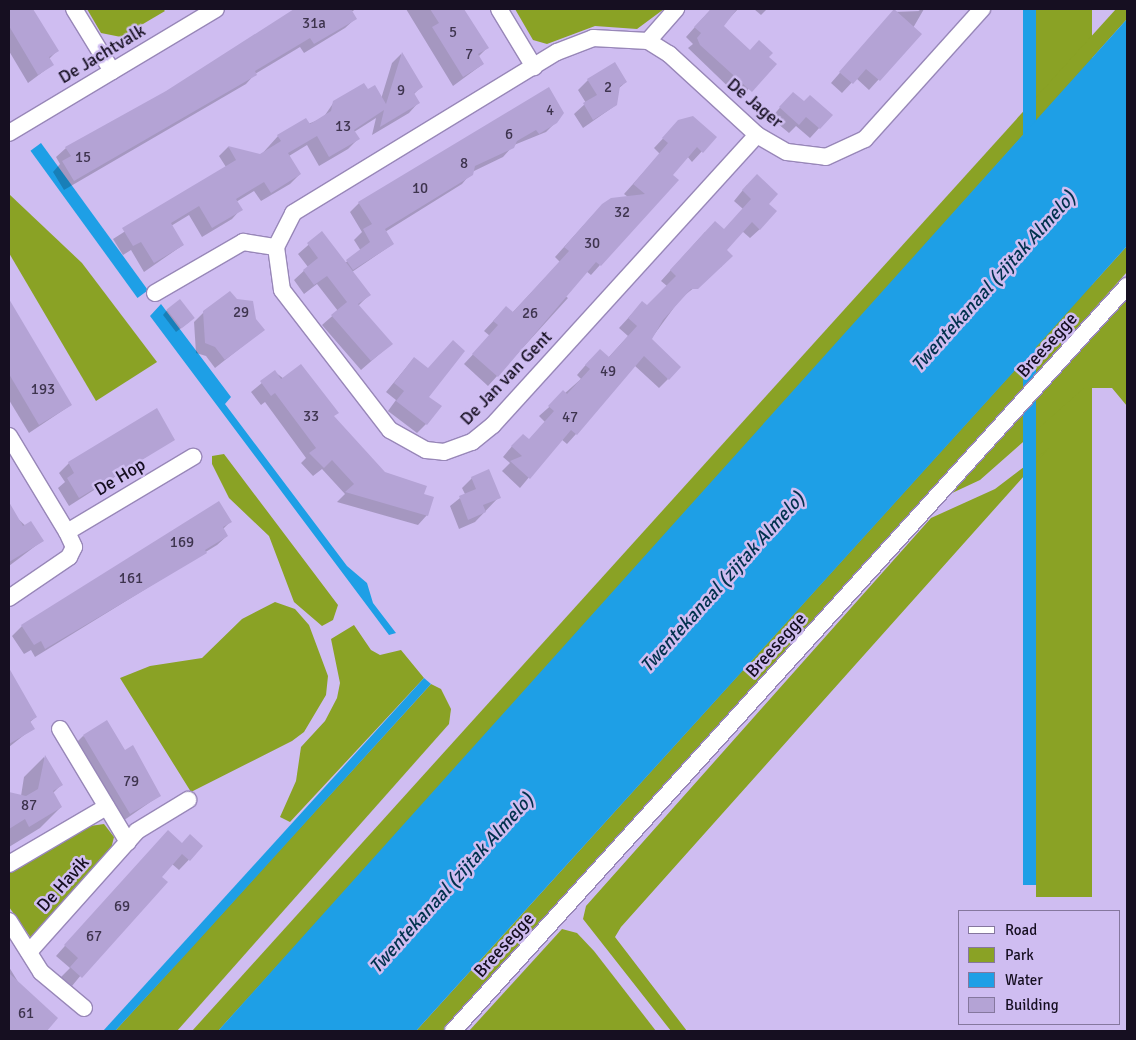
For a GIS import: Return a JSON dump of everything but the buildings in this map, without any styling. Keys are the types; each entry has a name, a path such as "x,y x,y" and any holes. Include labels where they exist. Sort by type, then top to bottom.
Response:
{"street":[{"path":"74,9 112,71"},
{"name":"De Jachtvalk","path":"9,133 216,9"},
{"path":"499,9 534,67"},
{"path":"155,293 244,242 276,247 293,213 534,67 593,38 648,41 676,9"},
{"name":"De Jager","path":"648,41 669,54 757,134 787,152 806,157 826,157 865,139 982,9"},
{"name":"De Jan van Gent","path":"276,247 282,290 390,430 426,450 444,452 472,442 493,425 757,134"},
{"name":"Breesegge","path":"453,1031 1127,286"},
{"path":"9,436 67,532 74,547 70,558 9,598"},
{"name":"De Hop","path":"67,532 193,457"},
{"path":"60,729 128,842"},
{"name":"De Havik","path":"29,952 137,831 188,800"},
{"name":"De Havik","path":"9,864 106,807"},
{"path":"9,921 41,972 84,1008"}],"green space":[{"path":"87,9 163,9 165,11 121,37 101,33"},
{"path":"515,9 664,9 637,29 595,26 547,44 533,40"},
{"path":"1036,9 1092,9 1092,897 1036,897"},
{"path":"1116,9 1127,9 1127,19 460,766 218,1031 192,1031"},
{"path":"9,194 82,263 157,362 96,401 9,253"},
{"path":"1127,246 1127,272 446,1031 416,1031"},
{"path":"1127,296 1127,406 1112,388 1084,388 980,480 950,494"},
{"path":"1049,448 621,927 615,937 687,1031 671,1031 583,919 586,906 931,518 995,489"},
{"path":"224,454 338,605 333,620 322,626 294,602 269,536 229,498 212,464 212,456"},
{"path":"275,602 295,609 309,625 328,676 326,695 304,732 292,741 191,792 120,678 150,666 202,658 242,619"},
{"path":"354,625 371,650 380,655 401,650 424,678 290,822 280,817 296,781 301,747 325,721 337,698 340,683 331,639"},
{"path":"431,684 441,689 451,709 449,724 177,1031 115,1031"},
{"path":"104,824 114,837 110,853 31,938 9,907 9,871 83,827"},
{"path":"562,929 577,933 594,951 656,1031 469,1031"}],"water":[{"path":"1023,9 1036,9 1036,885 1023,885"},
{"name":"Twentekanaal (zijtak Almelo)","path":"1127,19 1127,246 1048,334 416,1031 218,1031"},
{"path":"41,143 148,290 137,298 30,151"},
{"path":"161,304 231,397 225,404 347,566 367,583 373,603 396,633 389,635 150,316"},
{"path":"424,678 431,684 187,953 115,1031 103,1031"}]}
